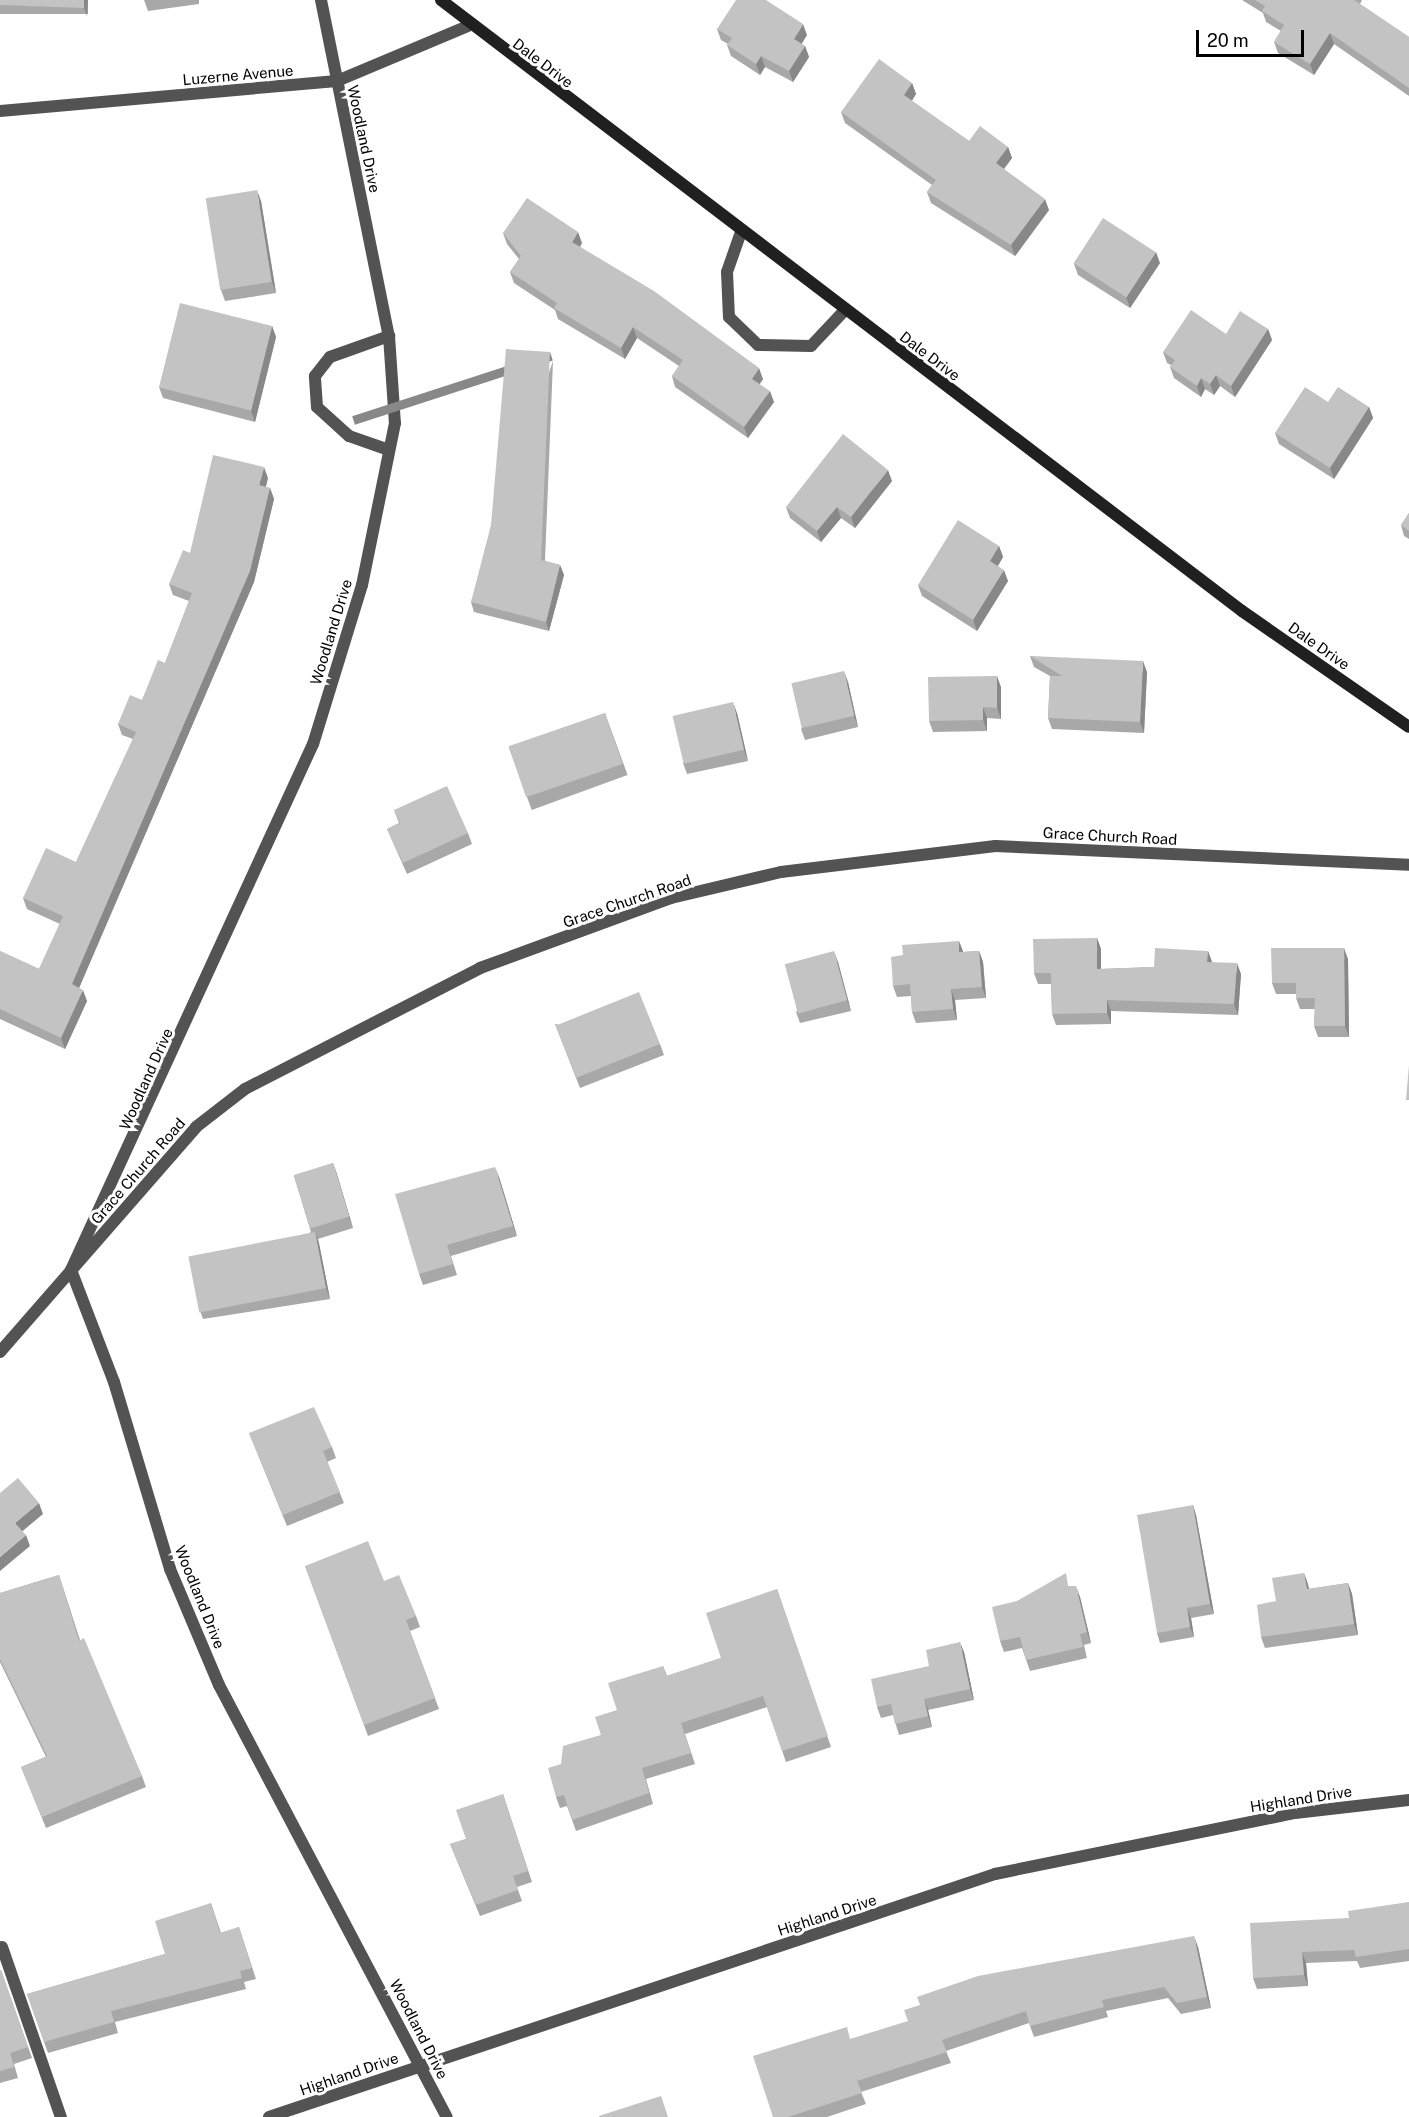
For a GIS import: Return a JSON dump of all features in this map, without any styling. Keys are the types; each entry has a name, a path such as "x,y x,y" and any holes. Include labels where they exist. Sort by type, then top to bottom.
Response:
{"street":[{"name":"Woodland Drive","path":"321,0 389,336 395,423 362,585 313,744 71,1270 114,1382 170,1569 219,1685 447,2117"},
{"name":"Dale Drive","path":"441,0 468,26 1242,611 1409,727"},
{"name":"Luzerne Avenue","path":"0,111 337,81 468,26"},
{"path":"741,232 727,272 729,317 758,345 811,346 845,310"},
{"path":"389,336 330,357 315,376 317,407 349,436 389,450"},
{"name":"Grace Church Road","path":"0,1352 196,1127 245,1089 480,968 672,898 781,872 995,846 1409,866"},
{"name":"Highland Drive","path":"269,2117 995,1874 1295,1813 1409,1800"},
{"path":"2,1947 61,2117"}],"building":[{"path":"0,0 84,0 84,8 0,5"},
{"path":"736,0 766,0 803,24 794,39 805,46 789,71 761,56 756,64 727,45 732,38 717,29"},
{"path":"1255,0 1354,0 1409,37 1409,88 1330,33 1310,64 1274,42 1284,25 1262,11 1265,6"},
{"path":"879,59 912,83 904,95 969,141 980,126 1008,147 996,163 1045,199 1011,245 927,192 936,180 841,112"},
{"path":"257,190 272,282 220,290 206,198"},
{"path":"527,198 578,232 572,242 654,291 759,368 752,379 770,391 744,427 672,376 683,360 633,327 621,348 554,308 557,303 510,272 521,256 503,233"},
{"path":"1103,218 1156,252 1126,298 1074,263"},
{"path":"180,303 272,326 251,410 159,387"},
{"path":"1191,310 1226,334 1240,311 1268,329 1231,386 1216,375 1210,384 1201,378 1197,386 1170,367 1175,360 1163,352"},
{"path":"506,349 550,352 541,560 560,565 546,622 471,602 491,525"},
{"path":"1305,387 1328,402 1338,387 1369,407 1330,468 1275,433"},
{"path":"843,434 888,470 851,517 837,507 817,531 786,507"},
{"path":"213,455 264,467 259,485 270,488 250,571 72,984 83,990 61,1038 0,1009 0,951 39,969 63,916 23,898 46,848 76,862 136,732 118,724 130,695 142,700 158,660 165,663 192,593 169,584 183,550 190,553"},
{"path":"1409,513 1409,531 1401,525"},
{"path":"958,520 999,546 990,561 1004,570 973,620 918,585"},
{"path":"1030,656 1143,661 1140,722 1048,718 1050,676 1062,676"},
{"path":"844,671 854,716 802,728 791,683"},
{"path":"997,676 997,708 983,707 983,720 929,721 928,677"},
{"path":"733,702 744,750 684,764 673,716"},
{"path":"605,713 623,764 526,797 509,746"},
{"path":"447,786 468,833 403,863 387,829 400,823 394,810"},
{"path":"1097,938 1097,969 1154,967 1155,948 1208,951 1207,962 1237,963 1234,1004 1107,1000 1107,1013 1052,1014 1051,973 1034,973 1033,939"},
{"path":"959,941 959,952 979,951 982,987 951,989 953,1009 912,1012 910,984 893,986 891,957 903,955 902,945"},
{"path":"1271,948 1344,948 1345,1026 1314,1026 1315,998 1296,998 1296,983 1272,983"},
{"path":"834,951 847,1000 798,1013 785,964"},
{"path":"639,992 660,1044 577,1078 556,1026"},
{"path":"1409,1065 1409,1100 1406,1100"},
{"path":"333,1163 349,1217 310,1229 294,1175"},
{"path":"495,1167 513,1226 447,1245 453,1264 419,1274 395,1194"},
{"path":"315,1232 326,1288 199,1313 188,1257"},
{"path":"314,1407 332,1447 323,1451 340,1492 283,1515 249,1433"},
{"path":"18,1478 39,1503 15,1523 26,1535 0,1557 0,1493"},
{"path":"1193,1505 1210,1604 1187,1608 1190,1627 1157,1633 1137,1515"},
{"path":"368,1541 384,1581 399,1575 416,1616 406,1620 435,1698 364,1725 305,1566"},
{"path":"1066,1573 1068,1586 1076,1586 1087,1632 1080,1634 1083,1647 1026,1660 1020,1637 1000,1641 992,1607 1017,1601"},
{"path":"1304,1573 1307,1589 1348,1583 1354,1624 1261,1637 1257,1605 1276,1601 1272,1578"},
{"path":"59,1575 79,1641 84,1638 142,1776 42,1817 21,1767 47,1756 0,1659 0,1593"},
{"path":"777,1589 828,1736 782,1751 763,1696 681,1723 691,1753 642,1768 649,1793 572,1820 564,1795 556,1797 548,1768 561,1764 563,1746 601,1735 595,1717 617,1710 608,1683 663,1666 666,1676 721,1658 706,1613"},
{"path":"960,1642 970,1689 924,1699 928,1716 895,1724 891,1704 877,1707 871,1679 929,1666 926,1650"},
{"path":"503,1794 528,1871 513,1876 518,1890 476,1905 450,1844 466,1839 456,1810"},
{"path":"1409,1902 1409,1949 1356,1957 1354,1950 1302,1952 1304,1975 1253,1978 1250,1923 1349,1918 1348,1911"},
{"path":"211,1903 220,1933 239,1927 252,1968 240,1971 242,1978 111,2011 114,2022 44,2042 27,1994 165,1954 155,1921"},
{"path":"1194,1936 1207,1997 1177,2003 1164,1987 1102,2000 1104,2007 1030,2026 1026,2011 942,2040 947,2052 857,2081 862,2093 788,2117 773,2117 753,2056 847,2027 850,2039 908,2021 904,2010 920,2005 917,1997 978,1976"},
{"path":"0,1971 28,2047 10,2053 14,2067 0,2071"},
{"path":"661,2096 668,2117 599,2117 599,2116"}]}
